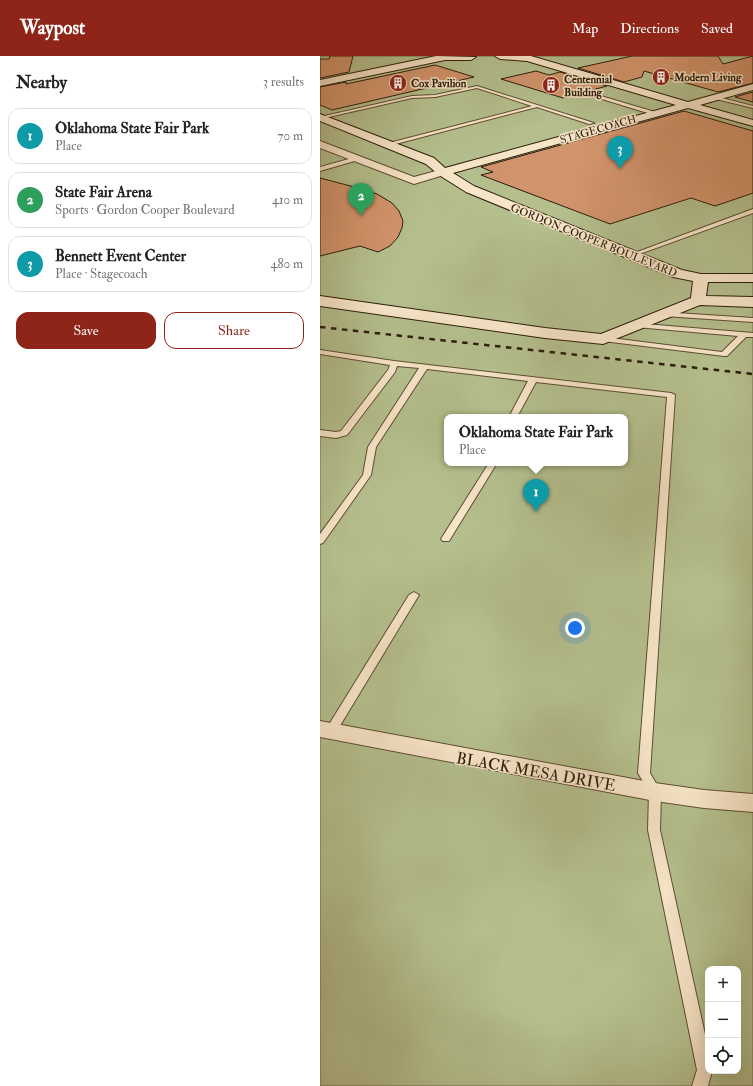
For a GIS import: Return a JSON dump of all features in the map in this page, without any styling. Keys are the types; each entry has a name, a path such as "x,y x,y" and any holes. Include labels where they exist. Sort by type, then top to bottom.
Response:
{"street":[{"path":"320,77 411,56"},
{"path":"495,57 505,56"},
{"path":"543,56 753,115"},
{"path":"320,83 440,58 471,57"},
{"path":"495,57 528,58 596,79 753,123"},
{"name":"STAGECOACH","path":"443,172 653,113 753,87"},
{"name":"GORDON COOPER BOULEVARD","path":"321,118 430,161 443,172 470,189 678,274 701,278 753,278"},
{"path":"320,144 414,181 443,172"},
{"path":"698,300 701,278"},
{"path":"321,302 545,333 603,339 698,300 753,302"},
{"name":"BLACK MESA DRIVE","path":"326,730 655,792 704,799 753,803"}],"lane":[{"path":"321,118 412,97 435,96 477,87 591,123"},
{"path":"594,95 653,113"},
{"path":"714,97 753,107"},
{"path":"388,144 537,106"},
{"path":"320,169 356,159"},
{"path":"632,255 753,211"},
{"path":"664,314 753,320"},
{"path":"636,325 753,335"},
{"path":"603,339 724,354 743,335"},
{"path":"320,352 424,367 671,395 644,773 655,792 654,830 705,1070 700,1086"},
{"path":"320,433 336,435 344,434 392,370 394,363"},
{"path":"320,541 367,476 372,447 424,367"},
{"path":"515,414 533,379"},
{"path":"446,539 491,466"},
{"path":"326,730 396,626 414,595"}],"green space":[{"path":"320,56 753,56 753,1086 320,1086"}],"building":[{"path":"330,56 353,56 349,72 320,78 320,59 329,59"},
{"path":"632,56 718,56 723,64 753,56 753,83 718,92 644,71 642,77 624,82 578,68"},
{"name":"Cox Pavilion","path":"435,65 474,77 332,110 320,105 320,87 346,82 346,84"},
{"name":"Centennial Building","path":"536,71 549,75 560,72 607,86 563,98 501,79"},
{"path":"753,92 753,102 735,97"},
{"path":"684,111 753,131 753,193 715,206 691,198 610,224 481,175 493,172 481,167"},
{"path":"320,178 377,194 392,203 399,211 403,221 398,237 390,246 378,252 360,246 320,256"}],"railway":[{"path":"320,327 753,374"}],"place":[{"name":"Modern Living","path":"661,77"},
{"name":"Cox Pavilion","path":"398,83"},
{"name":"Centennial Building","path":"551,85"},
{"name":"Bennett Event Center","path":"620,169"},
{"name":"State Fair Arena","path":"361,216"},
{"name":"Oklahoma State Fair Park","path":"536,512"}]}
